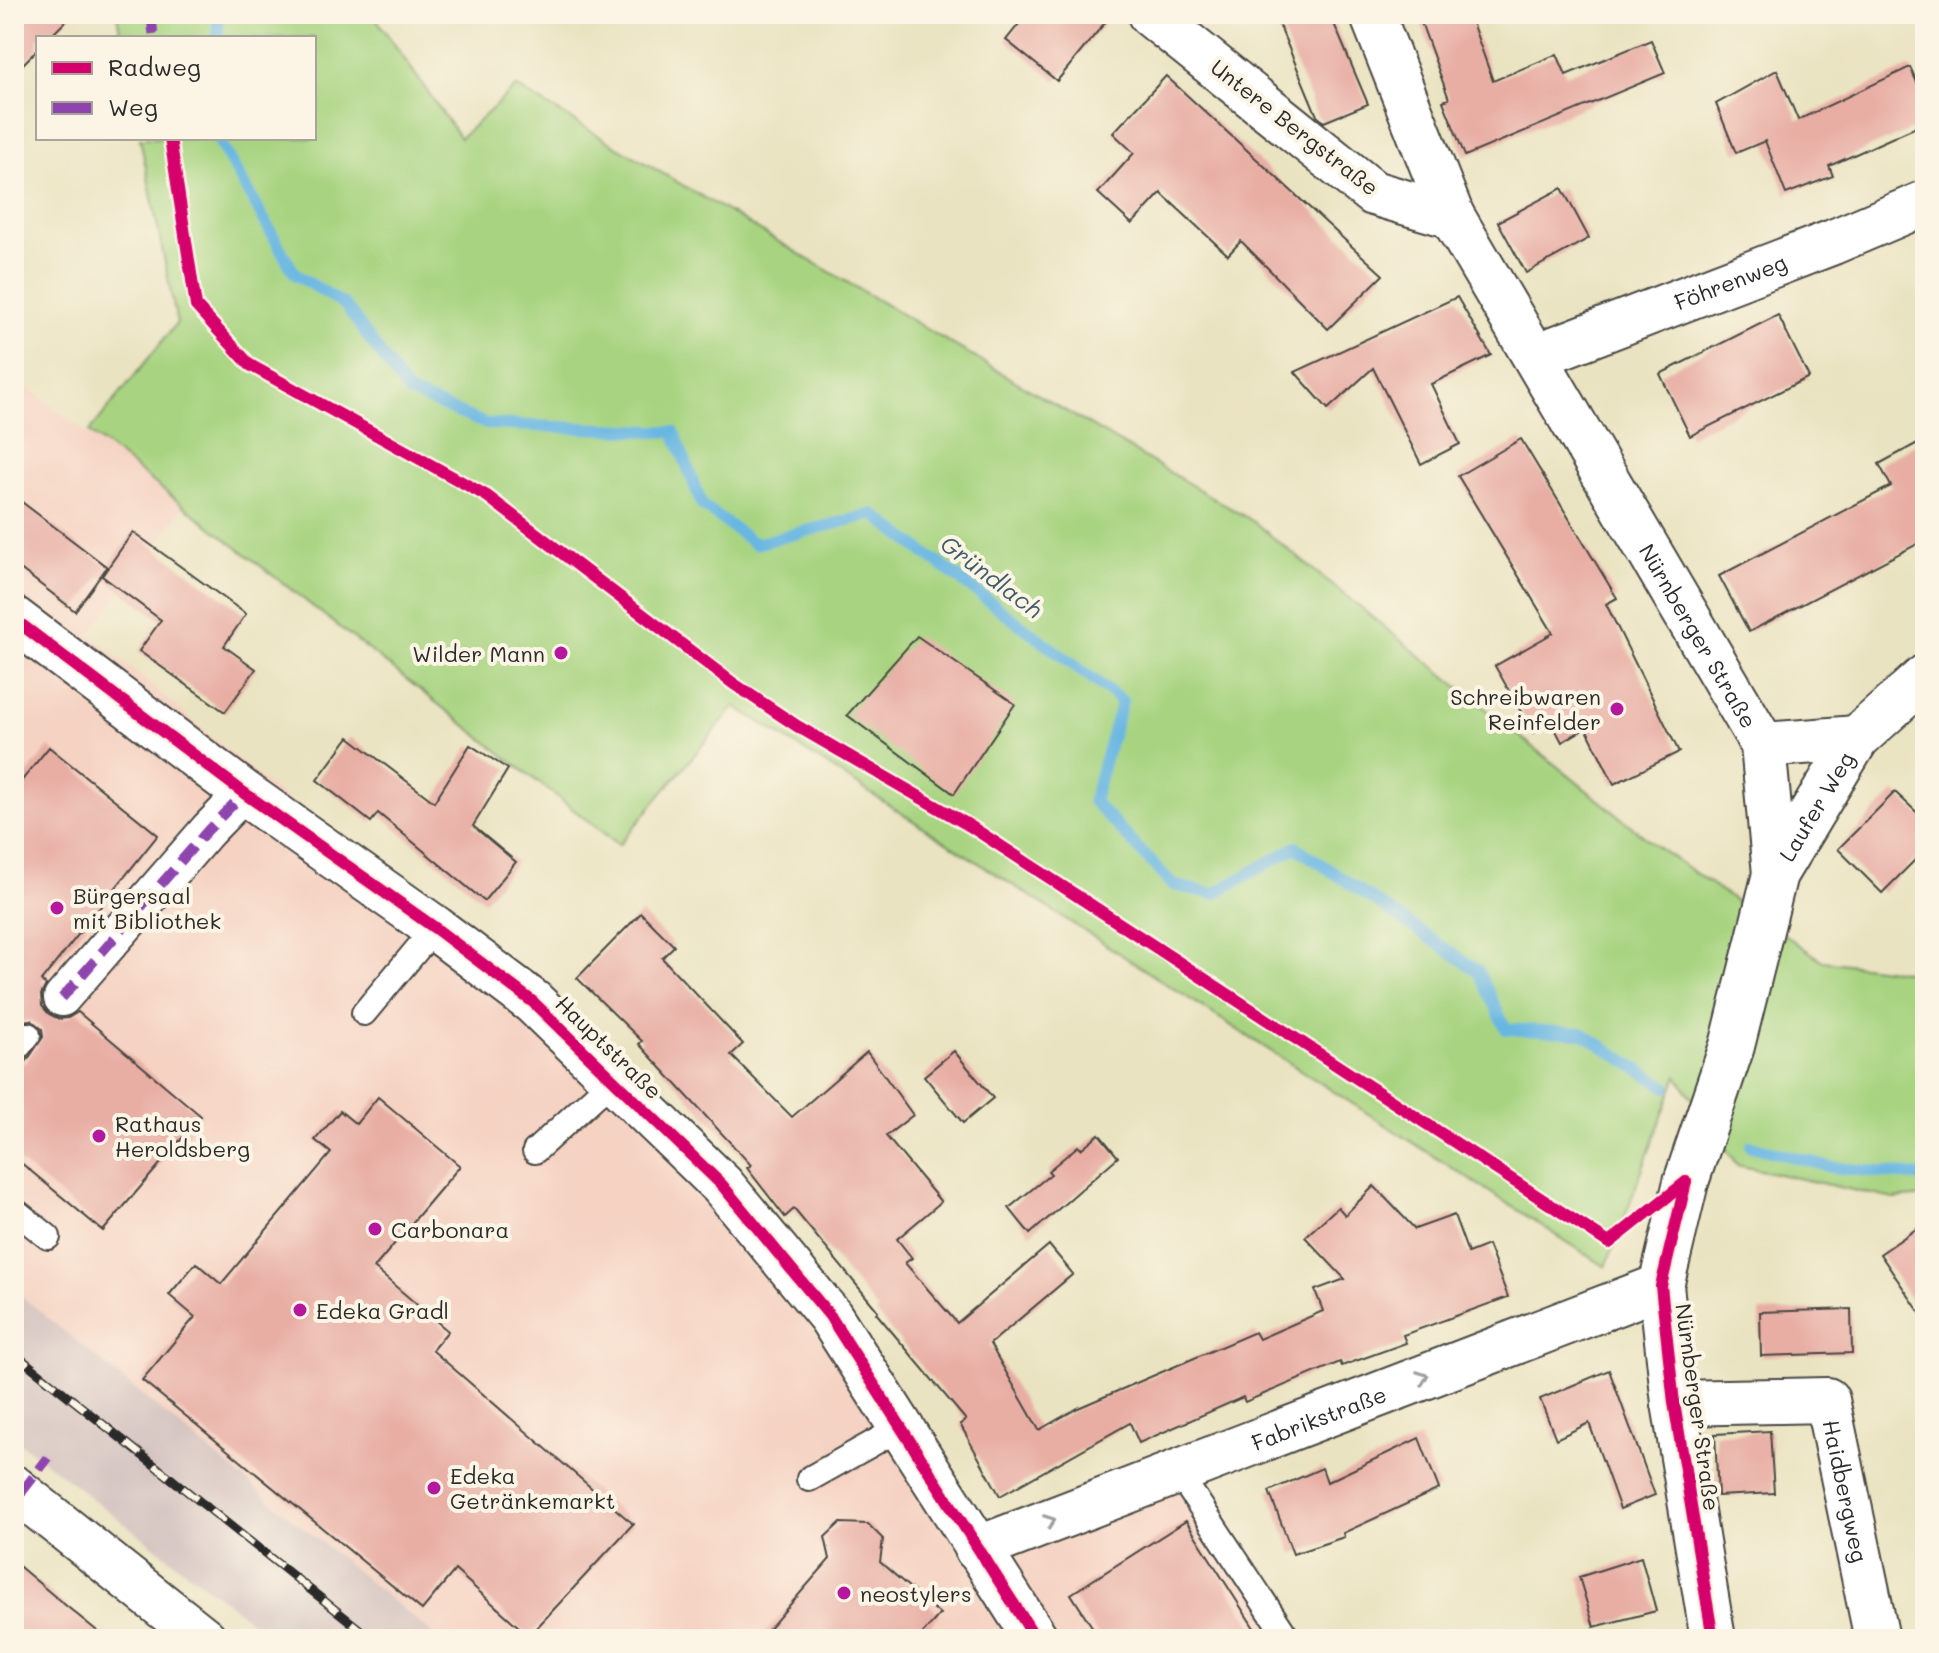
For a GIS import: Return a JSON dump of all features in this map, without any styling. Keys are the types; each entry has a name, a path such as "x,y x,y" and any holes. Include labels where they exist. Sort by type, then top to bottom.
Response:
{"street":[{"name":"Untere Bergstraße","path":"1150,14 1373,193 1452,216"},
{"name":"Nürnberger Straße","path":"1372,14 1452,216 1763,745 1775,874 1732,1046 1686,1182 1661,1286 1674,1403 1713,1639"},
{"name":"Föhrenweg","path":"1536,356 1833,242 1925,203"},
{"name":"Hauptstraße","path":"14,619 244,793 435,928 533,1002 722,1185 830,1316 1036,1639"},
{"name":"Laufer Weg","path":"1775,874 1857,738 1925,677"},
{"name":"Laufer Weg","path":"1763,745 1857,738"},
{"path":"62,998 244,793"},
{"name":"Fabrikstraße","path":"977,1549 1661,1286"},
{"name":"Haidbergweg","path":"1674,1403 1827,1400 1877,1639"},
{"path":"14,1488 204,1639"}],"lane":[{"path":"364,1013 435,928"},
{"path":"535,1151 614,1079"},
{"path":"14,1210 48,1237"},
{"path":"809,1479 900,1428"},
{"path":"1178,1472 1288,1639"}],"shaded area":[{"path":"14,377 184,507 90,634 530,1006 713,1186 972,1557 1192,1473 1300,1639 439,1639 14,1290"},
{"path":"14,1290 439,1639 274,1639 14,1438"}],"green space":[{"path":"117,14 373,14 460,138 516,87 1254,522 1656,846 1823,961 1925,974 1925,1196 1894,1199 1737,1165 1677,1076 1606,1267 735,706 619,845 89,432 177,323 140,140 316,140 316,36 121,36"}],"building":[{"path":"14,14 73,14 51,36 36,36 36,51 14,73"},
{"path":"1027,14 1112,14 1057,81 1006,40"},
{"path":"1297,14 1330,14 1368,104 1324,122 1317,116 1278,22"},
{"path":"1418,14 1469,14 1493,81 1557,54 1566,75 1651,40 1665,73 1465,156 1443,101 1449,99"},
{"path":"1910,67 1925,100 1925,123 1829,166 1833,176 1786,194 1765,141 1736,153 1716,104 1777,70 1798,120"},
{"path":"1166,76 1383,275 1328,329 1241,241 1228,255 1161,193 1132,224 1098,193 1134,153 1113,133"},
{"path":"1562,188 1589,238 1526,273 1498,222"},
{"path":"1457,297 1491,355 1431,384 1460,444 1421,464 1373,368 1328,409 1295,372"},
{"path":"1778,315 1809,377 1690,436 1660,374"},
{"path":"1521,439 1617,598 1606,604 1679,752 1614,784 1586,728 1562,742 1552,723 1533,733 1495,666 1553,633 1458,476"},
{"path":"1925,439 1925,549 1921,542 1749,632 1719,576 1891,486 1879,464"},
{"path":"14,496 107,567 75,611 14,564"},
{"path":"133,532 246,614 224,646 256,669 225,712 139,651 161,620 102,576"},
{"path":"917,636 1015,704 954,794 847,715"},
{"path":"349,737 434,802 470,745 508,769 473,826 516,862 484,901 378,813 371,822 317,780"},
{"path":"49,747 158,835 41,981 46,985 41,995 42,1006 59,1019 78,1012 201,1116 103,1231 14,1157 14,1067 26,1062 43,1037 42,1029 31,1020 22,1021 14,1028 14,790"},
{"path":"1895,792 1925,820 1925,850 1882,893 1838,849"},
{"path":"641,913 674,946 662,958 743,1044 731,1055 792,1117 867,1052 913,1115 886,1136 941,1202 897,1239 912,1258 905,1263 957,1323 1049,1245 1073,1274 990,1344 1039,1430 1078,1408 1255,1332 1259,1339 1323,1311 1315,1290 1345,1279 1305,1237 1338,1207 1345,1215 1374,1186 1415,1229 1454,1215 1468,1253 1488,1245 1508,1297 1403,1335 1406,1343 1342,1366 1340,1362 1245,1402 1243,1397 1139,1443 1130,1423 1000,1496 960,1424 966,1420 876,1313 878,1311 794,1209 785,1217 747,1168 751,1165 639,1044 642,1041 577,978"},
{"path":"954,1051 993,1098 963,1123 924,1076"},
{"path":"378,1097 460,1166 374,1268 448,1331 432,1350 633,1524 529,1636 455,1570 422,1610 142,1380 195,1317 169,1295 196,1263 221,1284 331,1153 315,1140 340,1111 356,1124"},
{"path":"1099,1134 1118,1157 1030,1234 1009,1208 1051,1174 1048,1171 1078,1146 1081,1149"},
{"path":"1925,1223 1925,1320 1880,1254"},
{"path":"1851,1309 1852,1353 1761,1356 1760,1312"},
{"path":"1609,1370 1655,1495 1620,1509 1589,1423 1556,1439 1540,1399"},
{"path":"1770,1431 1774,1493 1718,1496 1715,1434"},
{"path":"1419,1438 1439,1489 1343,1533 1344,1537 1293,1554 1269,1491 1322,1468 1327,1482"},
{"path":"1186,1521 1261,1639 1100,1639 1071,1594"},
{"path":"840,1523 868,1524 883,1539 880,1562 940,1614 918,1639 760,1639 830,1559 825,1537"},
{"path":"1641,1557 1656,1611 1594,1627 1579,1577"},
{"path":"14,1562 107,1639 28,1639 14,1628"}],"waterway":[{"name":"Gründlach","path":"218,14 218,36"},
{"name":"Gründlach","path":"218,140 295,274 345,305 408,392 486,424 674,432 702,505 755,544 873,514 1122,701 1093,801 1173,885 1214,894 1296,847 1478,971 1506,1029 1582,1033 1666,1087"},
{"name":"Gründlach","path":"1751,1146 1831,1167 1925,1177"}],"railway":[{"path":"14,1353 372,1639"}],"marked path":[{"path":"151,14 154,36"},
{"path":"62,998 244,793"},
{"path":"21,1493 48,1458"}],"cycle path":[{"path":"170,140 196,306 250,365 487,496 734,684 797,726 970,826 1609,1243 1686,1182"},
{"path":"14,619 244,793 435,928 533,1002 722,1185 830,1316 1036,1639"},
{"path":"1686,1182 1661,1286 1674,1403 1713,1639"}],"place":[{"name":"Wilder Mann","path":"561,653"},
{"name":"Schreibwaren Reinfelder","path":"1617,709"},
{"name":"Bürgersaal mit Bibliothek","path":"57,908"},
{"name":"Rathaus Heroldsberg","path":"99,1136"},
{"name":"Carbonara","path":"375,1229"},
{"name":"Edeka Gradl","path":"300,1310"},
{"name":"Edeka Getränkemarkt","path":"434,1488"},
{"name":"neostylers","path":"844,1593"}]}
